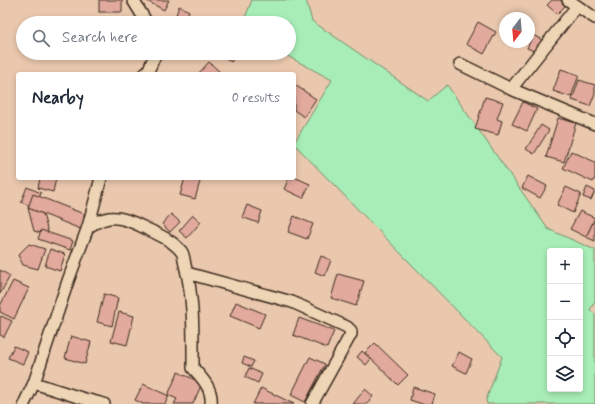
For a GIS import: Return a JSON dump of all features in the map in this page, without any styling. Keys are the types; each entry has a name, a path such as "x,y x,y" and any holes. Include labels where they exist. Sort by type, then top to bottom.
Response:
{"street":[{"path":"133,0 143,16"},
{"path":"511,89 573,3 595,18"},
{"path":"147,72 153,60"},
{"path":"460,64 511,89 595,124"},
{"path":"24,404 34,382 68,280 88,227 100,180"},
{"path":"88,227 105,219 124,219 170,241 182,252 187,273 193,330 193,368 206,384 212,399 211,404"},
{"path":"187,273 292,302 348,327 351,334 312,404"},
{"path":"34,382 104,404"}],"green space":[{"path":"252,0 306,0 312,21 428,101 447,85 548,229 595,250 595,301 590,310 595,314 595,404 487,404 486,400 502,357 296,146 296,140 332,80 295,60 296,16 246,16"}],"building":[{"path":"99,0 122,0 122,12 99,12"},
{"path":"145,0 169,0 164,10"},
{"path":"552,0 560,0 566,5 557,14 547,5"},
{"path":"179,6 189,11 187,16 176,15"},
{"path":"478,22 496,32 484,54 466,44"},
{"path":"535,36 542,40 536,52 527,48 535,48"},
{"path":"209,62 220,72 200,72"},
{"path":"561,69 579,75 571,97 553,91"},
{"path":"579,80 595,85 595,93 590,106 572,100"},
{"path":"296,86 316,99 304,117 296,111"},
{"path":"485,97 503,102 497,119 502,121 498,135 475,129"},
{"path":"523,102 537,109 527,131 512,124"},
{"path":"558,118 576,123 564,162 546,157"},
{"path":"541,125 549,130 534,154 526,149"},
{"path":"571,151 595,162 595,178 593,182 563,168"},
{"path":"528,176 547,186 540,198 522,188"},
{"path":"296,178 310,184 303,198 284,189 288,180 296,180"},
{"path":"40,180 56,180 53,192 38,188"},
{"path":"184,180 200,180 195,199 180,195"},
{"path":"27,187 41,193 35,208 21,202"},
{"path":"566,187 581,194 573,213 557,205"},
{"path":"587,187 595,191 591,200 583,197"},
{"path":"33,194 89,216 83,230 28,208"},
{"path":"247,205 262,211 258,223 242,217"},
{"path":"28,208 43,214 49,236 34,231"},
{"path":"580,211 595,218 586,237 570,229"},
{"path":"171,214 180,222 170,232 162,224"},
{"path":"193,215 201,222 187,238 179,231"},
{"path":"294,216 313,224 307,239 288,232"},
{"path":"595,218 595,241 586,237"},
{"path":"41,230 73,241 70,250 38,239"},
{"path":"29,244 45,249 38,269 23,265 18,255"},
{"path":"50,249 65,254 60,271 45,266"},
{"path":"321,256 331,260 325,276 315,272"},
{"path":"0,270 10,276 0,294"},
{"path":"338,274 364,281 356,306 331,298"},
{"path":"13,281 29,288 14,319 0,312 0,306"},
{"path":"104,294 118,298 112,326 97,322"},
{"path":"236,302 265,314 259,328 230,316"},
{"path":"119,312 134,316 127,345 111,341"},
{"path":"1,316 12,321 4,337 0,335"},
{"path":"299,318 334,331 327,348 293,335"},
{"path":"71,336 91,342 85,364 65,358"},
{"path":"375,343 408,375 398,385 365,353"},
{"path":"14,346 28,352 23,364 8,358"},
{"path":"362,351 371,359 366,365 357,357"},
{"path":"459,352 472,359 466,373 452,366"},
{"path":"244,357 254,361 251,367 242,363"},
{"path":"310,357 325,364 305,402 291,395"},
{"path":"249,368 262,374 258,383 245,377"},
{"path":"178,372 202,383 193,404 174,404 177,399 168,395"},
{"path":"143,384 169,396 165,404 143,404 135,400"},
{"path":"413,387 435,394 432,404 422,404 410,400"},
{"path":"261,388 294,404 253,404"},
{"path":"365,389 373,396 367,404 353,404"}]}
